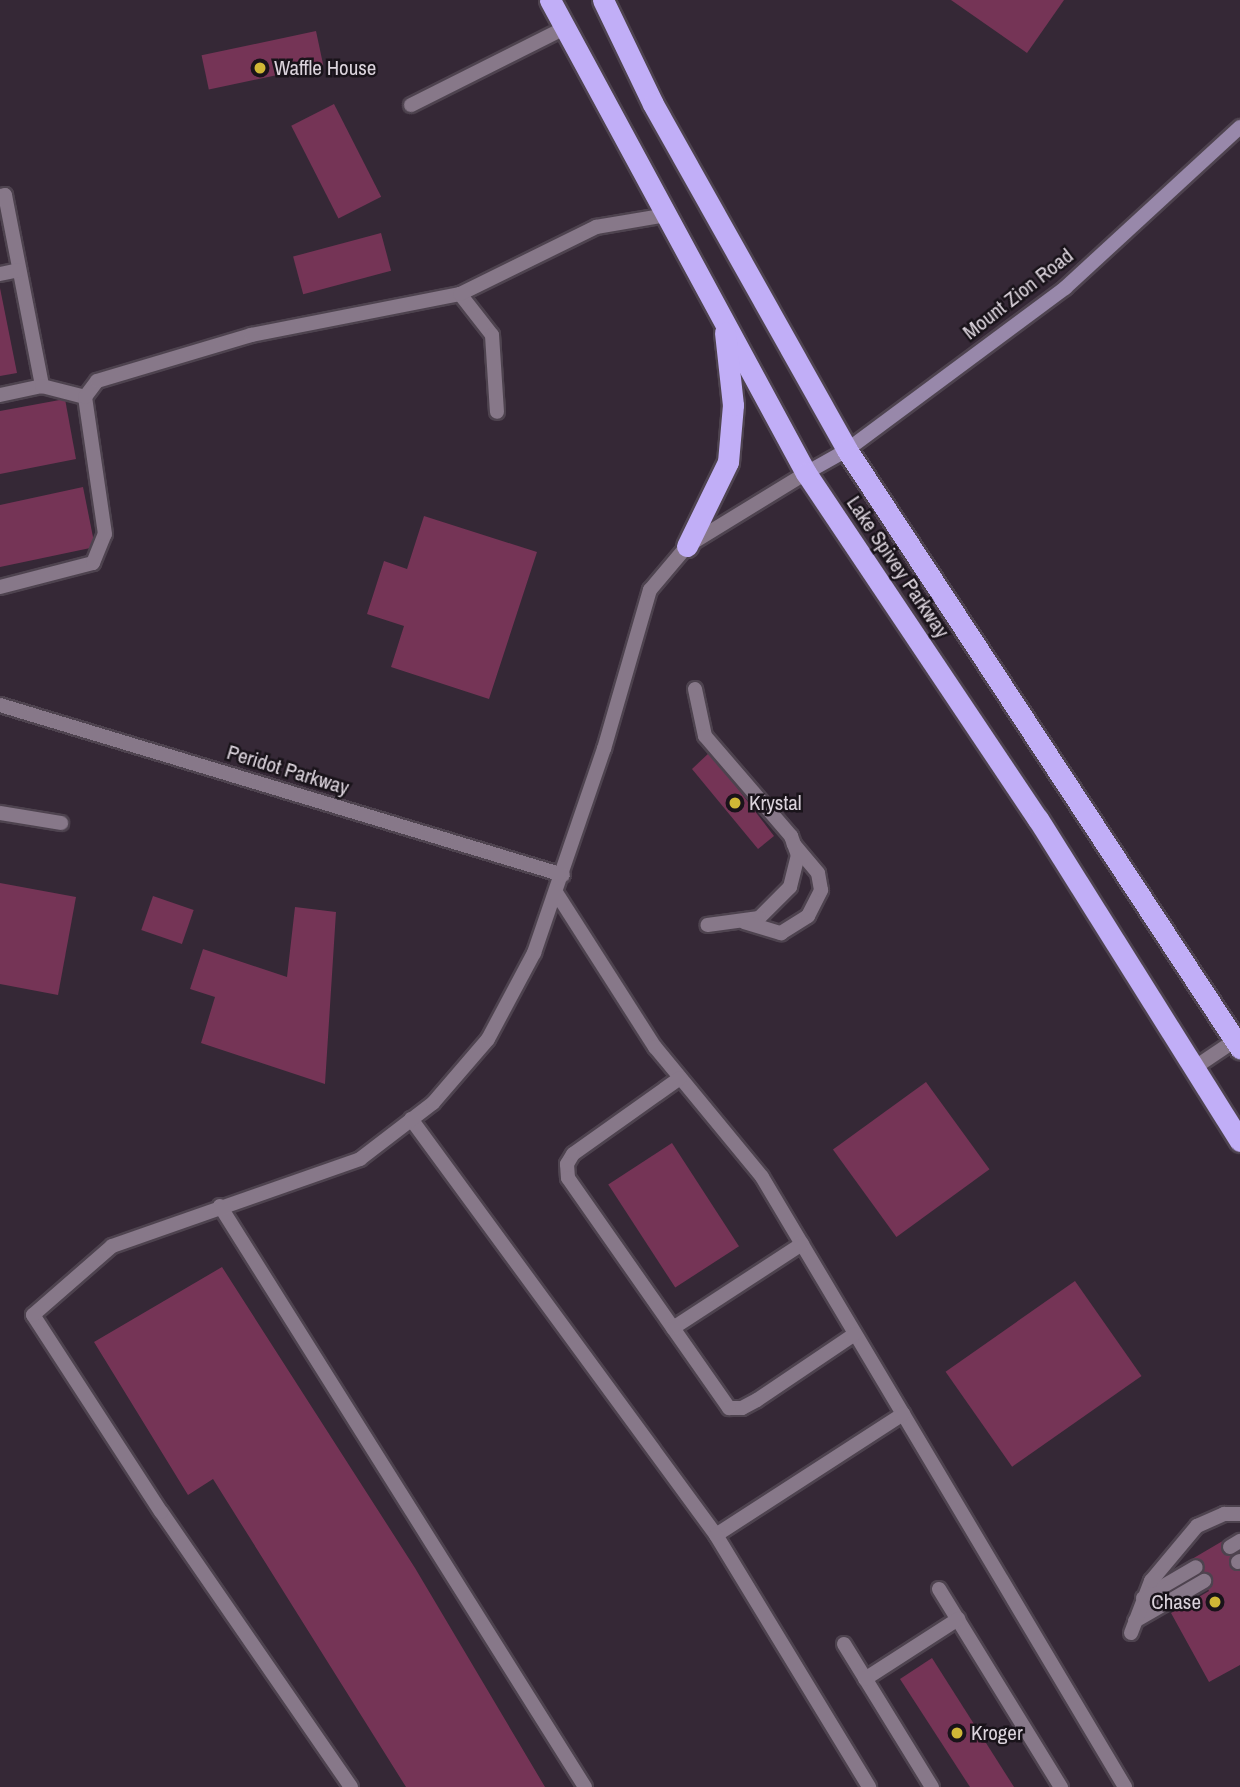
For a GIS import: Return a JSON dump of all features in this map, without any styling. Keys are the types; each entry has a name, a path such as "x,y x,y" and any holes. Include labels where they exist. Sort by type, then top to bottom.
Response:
{"highway":[{"name":"Lake Spivey Parkway","path":"550,0 806,473 1038,819 1240,1141"},
{"name":"Lake Spivey Parkway","path":"603,0 653,104 847,450 1238,1042"},
{"path":"687,545 728,463 733,405 723,320"}],"street":[{"path":"411,105 565,28"},
{"name":"Mount Zion Road","path":"806,473 847,450 1065,288 1240,127"},
{"path":"0,196 5,195 42,386"},
{"path":"0,587 93,563 105,534 85,397 97,381 251,335 460,294 596,226 666,215"},
{"path":"0,274 19,270"},
{"path":"460,294 492,335 497,412"},
{"path":"0,395 42,386 85,397"},
{"path":"351,1787 161,1512 33,1315 112,1246 360,1159 432,1103 488,1039 534,953 557,894 650,590 687,545 806,473"},
{"path":"695,689 705,736 818,873 821,890 808,916 781,933 739,920"},
{"name":"Peridot Parkway","path":"0,705 563,875"},
{"path":"0,813 61,823"},
{"path":"707,925 759,918 790,887 798,855 793,843"},
{"path":"557,894 655,1047 762,1178 1125,1787"},
{"path":"1194,1068 1238,1042"},
{"path":"680,1078 599,1132 567,1164 568,1178 729,1408 742,1408 757,1400 855,1334"},
{"path":"411,1119 716,1535 869,1787"},
{"path":"220,1206 585,1787"},
{"path":"673,1328 802,1244"},
{"path":"716,1535 903,1414"},
{"path":"1203,1581 1133,1627 1141,1599 1197,1526 1224,1514 1240,1514"},
{"path":"1141,1599 1196,1567"},
{"path":"939,1589 1061,1787"},
{"path":"865,1679 958,1619"},
{"path":"844,1644 932,1787"}],"building":[{"path":"951,0 1064,0 1027,53"},
{"path":"316,31 323,65 209,90 202,55"},
{"path":"334,104 381,197 338,218 291,126"},
{"path":"381,233 391,271 303,294 293,257"},
{"path":"0,288 17,373 0,376"},
{"path":"65,399 76,459 0,474 0,411"},
{"path":"83,487 95,547 0,567 0,505"},
{"path":"424,516 537,552 489,699 391,667 404,626 367,614 384,561 407,569"},
{"name":"Krystal","path":"710,752 774,836 758,849 692,769"},
{"path":"0,883 76,897 58,995 0,984"},
{"path":"153,896 194,910 182,944 141,930"},
{"path":"295,907 336,912 325,1084 201,1043 215,997 190,989 203,949 287,977"},
{"path":"926,1082 989,1169 896,1237 833,1150"},
{"path":"672,1143 739,1246 675,1288 608,1184"},
{"path":"222,1267 415,1568 545,1787 406,1787 213,1479 188,1495 94,1342"},
{"path":"1075,1281 1142,1376 1012,1467 946,1372"},
{"name":"Chase","path":"1226,1539 1240,1565 1240,1665 1209,1682 1171,1613 1209,1591 1192,1559"},
{"name":"Kroger","path":"932,1658 1014,1787 970,1787 900,1679"}],"place":[{"name":"Waffle House","path":"260,68"},
{"name":"Krystal","path":"735,803"},
{"name":"Chase","path":"1215,1602"},
{"name":"Kroger","path":"957,1733"}]}
